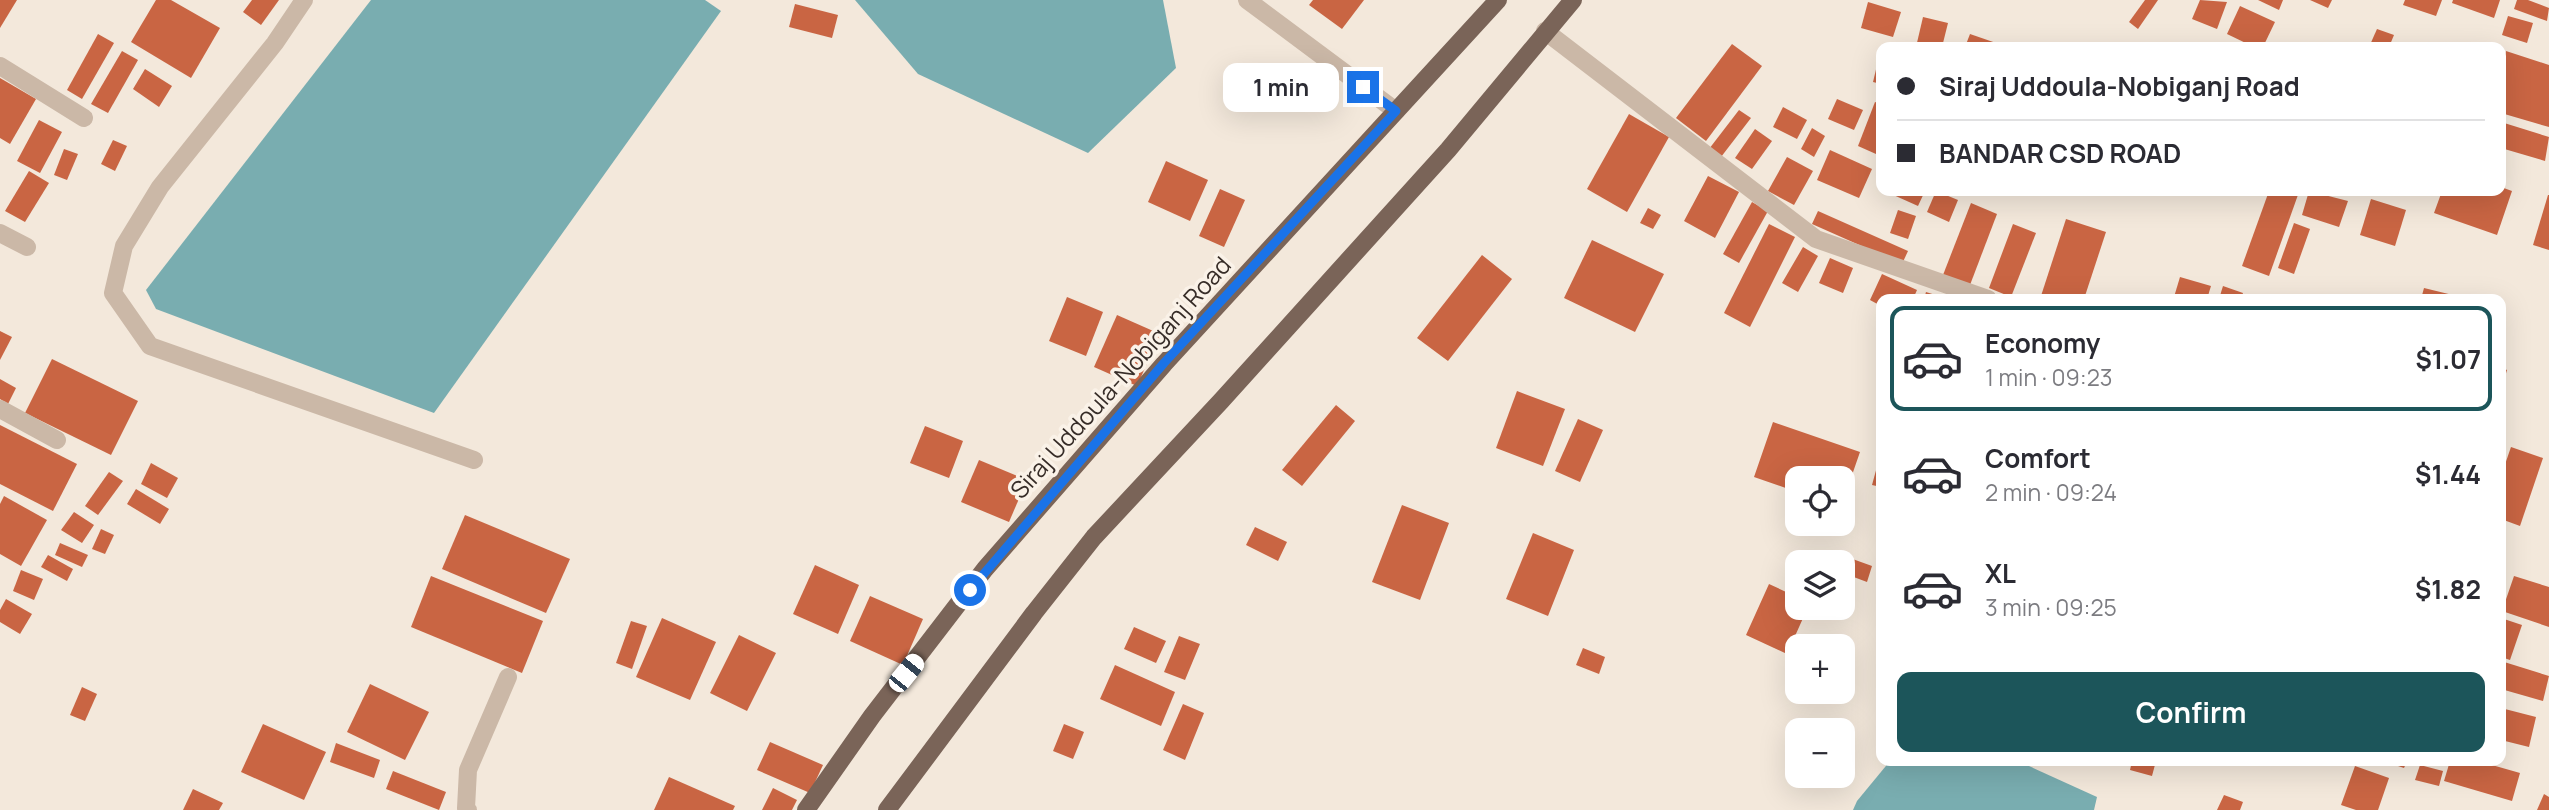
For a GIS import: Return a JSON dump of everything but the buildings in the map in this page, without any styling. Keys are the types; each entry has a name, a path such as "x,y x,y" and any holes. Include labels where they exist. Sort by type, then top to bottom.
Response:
{"main road":[{"name":"Siraj Uddoula-Nobiganj Road","path":"807,810 872,716 985,569 1164,363 1498,0"},
{"path":"887,810 1094,537 1448,150 1573,0"}],"street":[{"path":"304,0 275,43 160,187 124,246 113,293 150,346 474,460"},
{"path":"1247,0 1396,111"},
{"path":"1545,31 1816,239 1974,294"},
{"path":"0,66 84,118"},
{"path":"0,233 27,247"},
{"path":"0,409 57,440"},
{"path":"466,809 468,770 508,677"}],"water":[{"path":"371,0 705,0 721,11 434,413 156,309 146,290"},
{"path":"855,0 1163,0 1176,68 1088,153 918,74"},
{"path":"1886,766 2029,766 2097,797 2094,810 1853,810 1857,801"}],"route":[{"path":"970,590 985,569 1164,363 1396,111 1363,87"}]}
